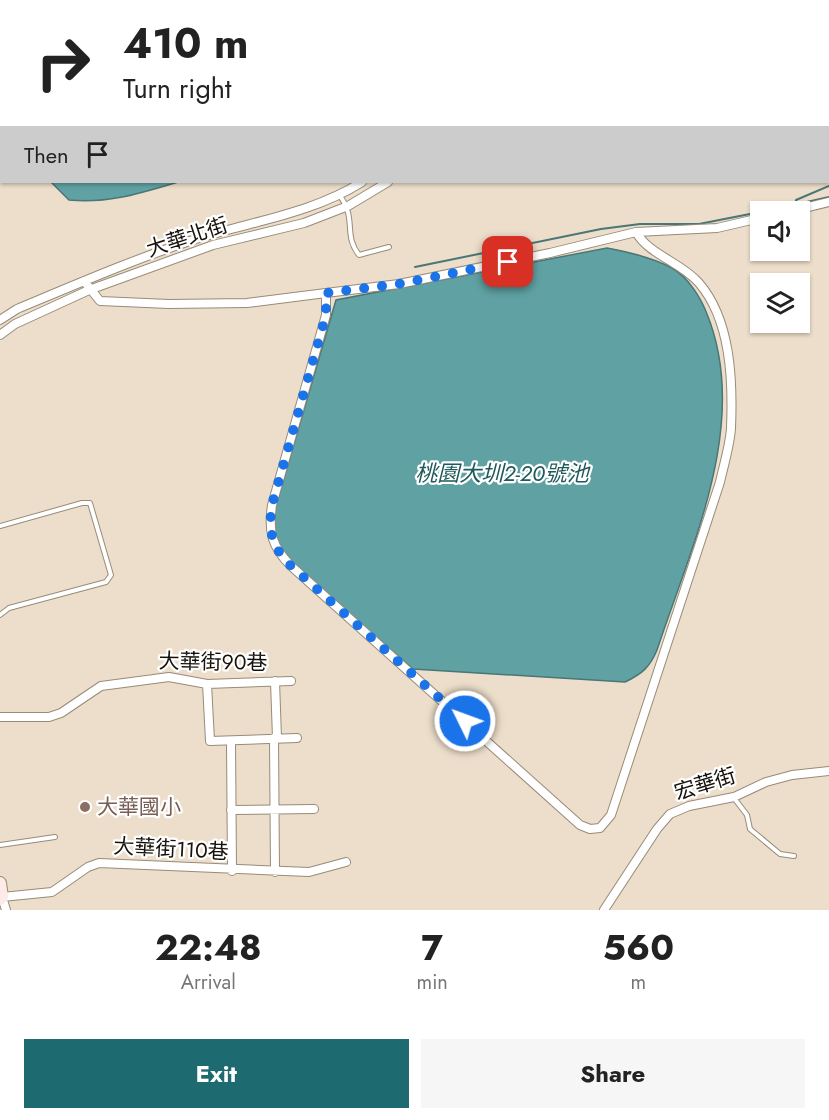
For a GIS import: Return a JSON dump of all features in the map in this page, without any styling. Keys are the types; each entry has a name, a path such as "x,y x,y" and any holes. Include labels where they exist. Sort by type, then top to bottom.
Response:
{"street":[{"name":"大華北街","path":"0,320 17,309 145,256 310,208 340,196 360,183"},
{"name":"大華北街","path":"0,335 15,324 88,290 213,246 304,223 348,206 386,183"},
{"path":"810,207 829,202"},
{"path":"84,281 88,290 100,301 169,304 247,303 399,284 550,253 636,232 717,228 750,220"},
{"path":"326,293 326,315 272,505 270,537 291,566 580,825 590,829 600,828 611,815 619,793 720,482 731,430 731,389 727,354 722,327 712,303 699,283 677,263 643,245 636,232"},
{"name":"大華街90巷","path":"0,717 49,717 61,713 101,686 169,676 207,684 291,681"},
{"path":"275,681 273,810 275,872"},
{"path":"207,684 210,741 297,738"},
{"path":"231,742 232,871"},
{"name":"宏華街","path":"604,910 670,813 689,806 734,798 766,782 829,771"},
{"path":"231,810 314,809"},
{"name":"大華街110巷","path":"1,901 52,892 88,867 99,863 232,871 309,872 346,862"},
{"path":"0,883 1,901 6,910"}],"lane":[{"path":"340,196 348,206 351,216 351,246 359,255 389,247"},
{"path":"0,526 82,503 90,503 111,575 106,582 9,608 0,615"},
{"path":"734,798 747,814 750,830 780,854 794,856"},
{"path":"0,845 55,837"}],"water":[{"path":"52,183 175,183 124,197 69,200"},
{"name":"桃園大圳2-20號池","path":"607,248 656,261 678,272 698,295 707,314 719,355 723,398 719,441 711,484 699,527 657,650 645,669 625,682 413,669 293,565 284,554 275,530 273,516 336,300"}],"waterway":[{"path":"796,201 829,186"},
{"path":"810,201 829,197"},
{"path":"415,267 601,229 640,224 699,224 750,214"}],"place":[{"name":"大華國小","path":"85,807"}],"route":[{"path":"465,721 291,566 270,537 269,525 272,505 297,425 326,315 326,293 399,284 508,262"}]}
